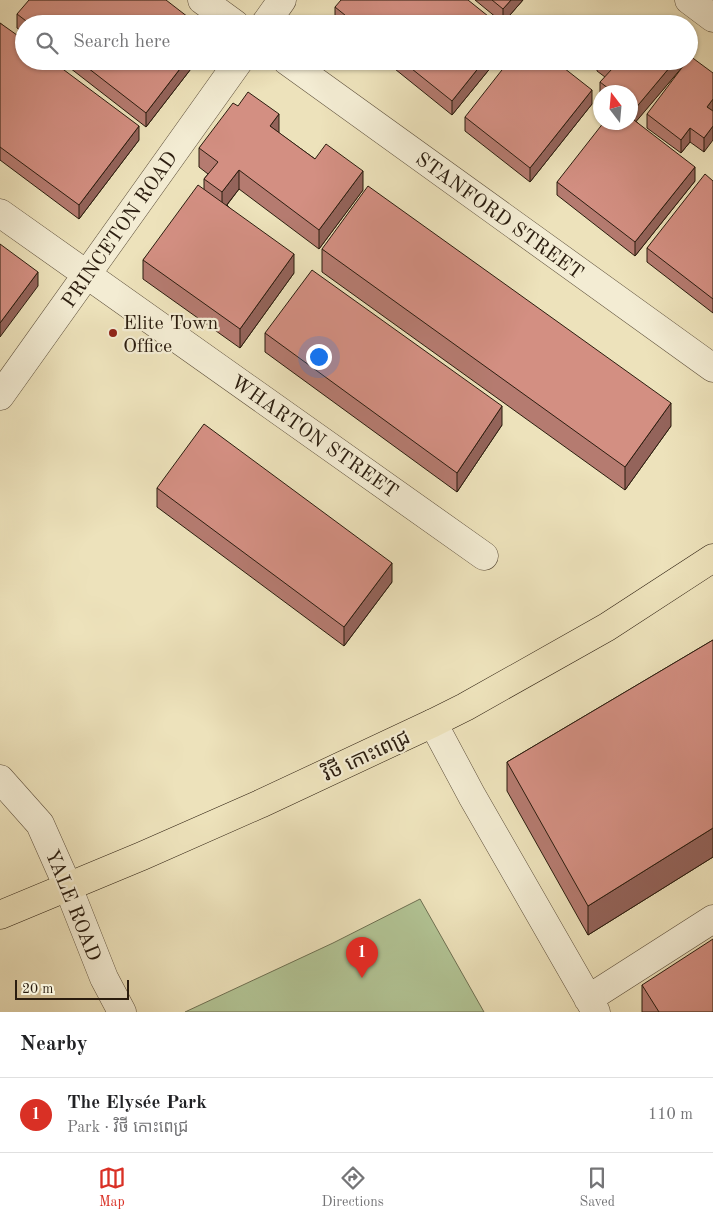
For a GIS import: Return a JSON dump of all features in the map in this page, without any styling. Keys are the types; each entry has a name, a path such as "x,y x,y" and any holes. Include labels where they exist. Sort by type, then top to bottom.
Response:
{"main road":[{"name":"វិថី កោះពេជ្រ","path":"0,915 260,804 465,707 607,627 713,558"}],"street":[{"path":"202,0 223,15"},
{"path":"271,15 282,0"},
{"path":"689,0 713,18"},
{"name":"PRINCETON ROAD","path":"0,396 233,70"},
{"name":"STANFORD STREET","path":"299,70 713,368"},
{"name":"WHARTON STREET","path":"0,213 484,556"},
{"path":"433,723 472,796 592,1006 713,919"},
{"name":"YALE ROAD","path":"0,779 40,824 68,887 104,978 122,1012"},
{"name":"YALE ROAD","path":"0,801 40,824"}],"green space":[{"path":"420,899 484,1012 185,1012 333,943"}],"building":[{"path":"29,0 166,0 185,15 18,15 17,14"},
{"path":"341,0 468,0 487,15 345,15 335,7"},
{"path":"492,0 511,0 503,9"},
{"path":"0,23 15,34 15,70 64,70 139,126 79,205 0,147"},
{"path":"698,62 713,73 713,99 707,107 713,111 713,126 704,138 690,128 681,140 647,114 680,70 698,70"},
{"path":"91,70 179,70 146,113"},
{"path":"413,70 477,70 452,101"},
{"path":"502,70 566,70 592,90 530,168 465,117"},
{"path":"611,70 667,70 638,105 638,85 604,85 600,82"},
{"path":"248,92 279,114 270,126 315,159 326,144 363,171 319,230 239,170 222,192 204,179 218,162 199,148 233,103 238,106"},
{"path":"638,123 695,167 635,242 557,182 598,130 638,130"},
{"path":"705,174 713,181 713,299 647,248"},
{"path":"198,185 294,254 240,329 143,260"},
{"path":"368,186 671,403 625,467 322,249"},
{"path":"0,244 38,272 0,323"},
{"path":"312,270 502,406 457,473 265,333"},
{"path":"204,424 392,563 344,627 157,488"},
{"path":"713,640 713,828 588,906 507,762"},
{"path":"713,939 713,1012 659,1012 642,985"}],"place":[{"name":"Elite Town Office","path":"113,333"},
{"name":"The Elysée Park","path":"362,978"}]}
